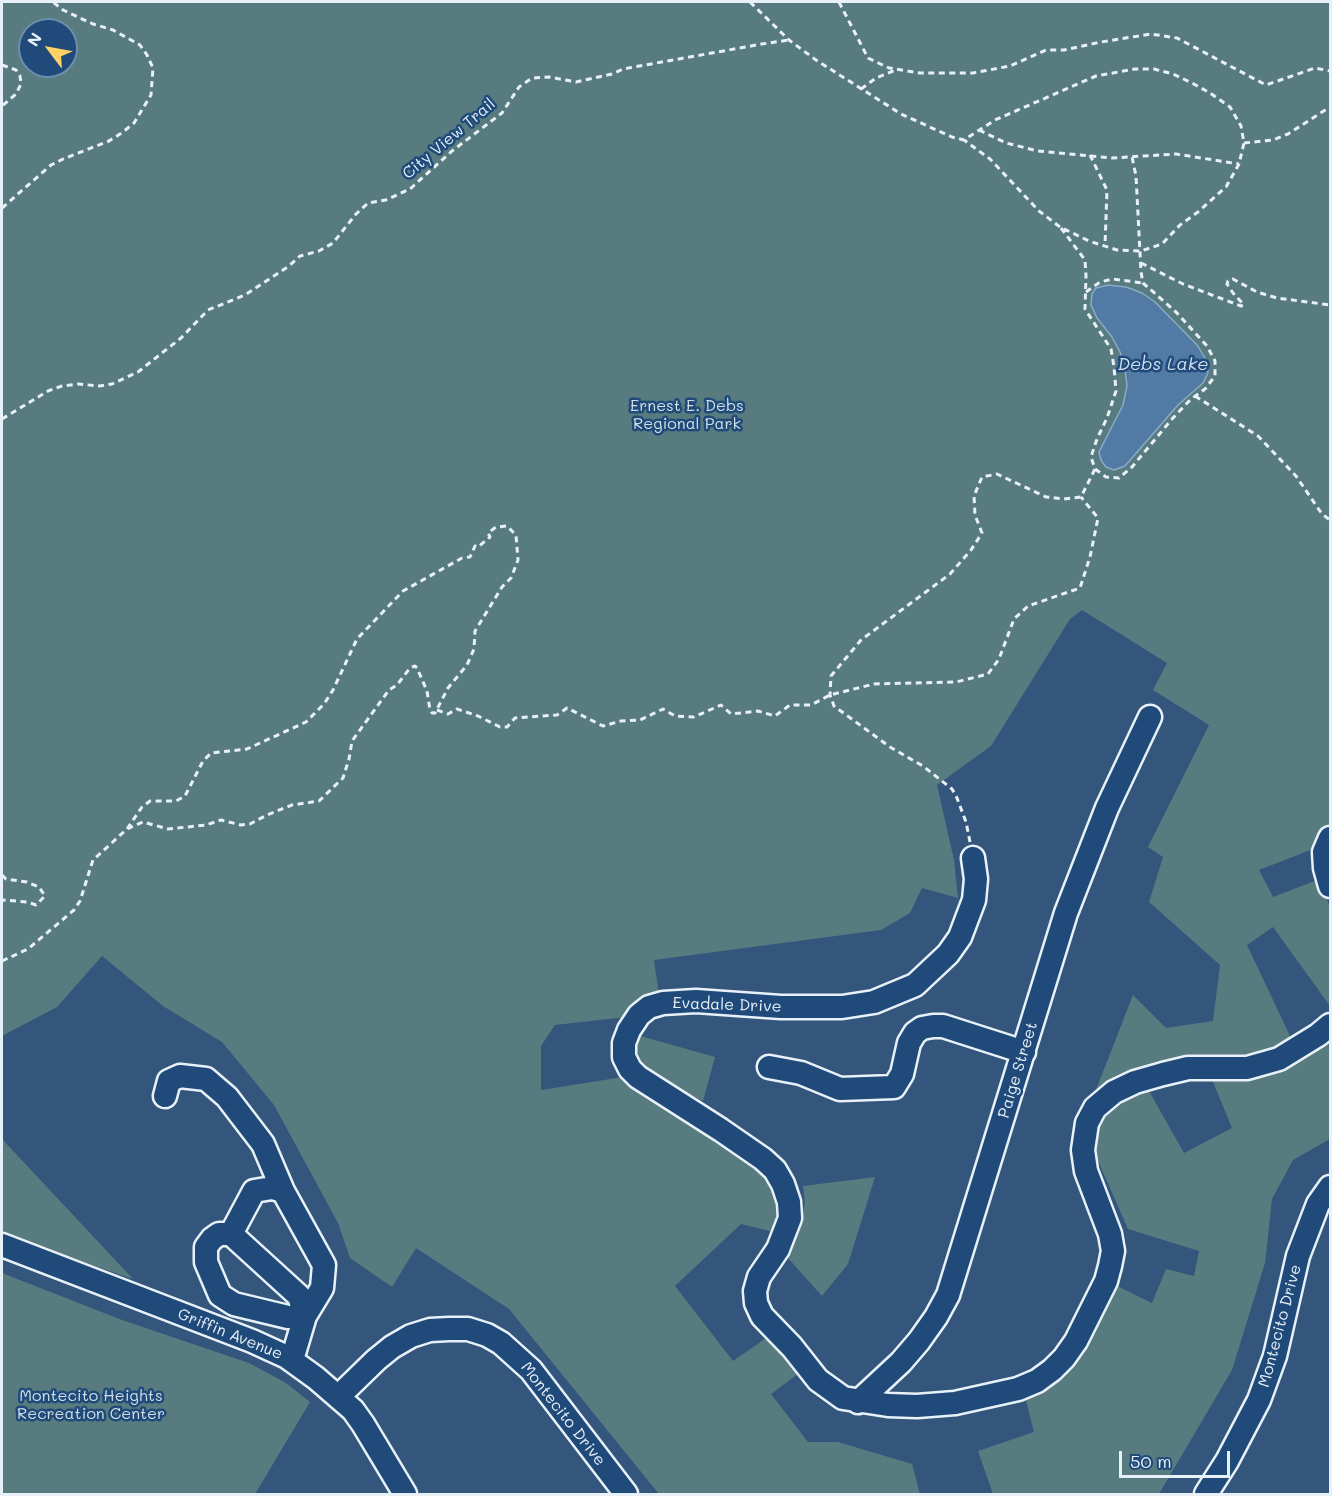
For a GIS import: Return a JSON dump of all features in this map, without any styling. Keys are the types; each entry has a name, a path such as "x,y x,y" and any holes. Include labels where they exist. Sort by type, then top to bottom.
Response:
{"street":[{"name":"Paige Street","path":"858,1402 901,1362 919,1341 948,1295 1072,895 1107,808 1150,717"},
{"path":"1330,838 1324,852 1330,886"},
{"name":"Evadale Drive","path":"858,1402 843,1398 819,1380 762,1316 756,1303 755,1291 759,1277 778,1250 790,1218 789,1202 775,1170 721,1130 638,1077 630,1069 624,1057 624,1043 639,1015 649,1007 663,1003 696,1001 781,1007 842,1007 874,1002 915,985 948,954 960,937 974,900 976,879 974,858"},
{"path":"858,1402 917,1406 955,1403 1018,1389 1037,1381 1052,1370 1076,1341 1106,1281 1113,1251 1110,1234 1086,1171 1083,1150 1088,1123 1095,1108 1114,1092 1135,1082 1163,1074 1188,1068 1247,1068 1280,1059 1330,1025"},
{"path":"769,1067 801,1073 840,1089 894,1087 902,1074 909,1043 915,1033 922,1028 933,1026 943,1026 1024,1052"},
{"path":"165,1096 169,1081 180,1076 207,1079 226,1097 263,1144 283,1191 324,1265 322,1288 305,1316 292,1360"},
{"name":"Montecito Drive","path":"1206,1494 1227,1461 1259,1400 1275,1356 1298,1256 1318,1204 1330,1187"},
{"path":"231,1234 254,1191 272,1188 283,1191"},
{"path":"219,1234 231,1234 299,1296 305,1316 288,1317 234,1305 220,1295 206,1262 206,1247 212,1239 219,1234"},
{"name":"Griffin Avenue","path":"2,1245 252,1341 292,1360 339,1396 363,1424 405,1494"},
{"name":"Montecito Drive","path":"339,1396 376,1360 411,1336 430,1330 449,1329 468,1329 488,1335 501,1343 531,1370 627,1494"}],"path":[{"path":"2,208 51,165 109,141 123,132 134,123 151,95 153,68 140,45 113,30 93,24 63,10 53,2"},
{"path":"750,2 789,40 816,60 901,114 932,129 964,140 990,159 1039,211 1060,227 1116,250 1141,250 1162,244 1180,225 1226,187 1239,164 1244,143 1241,126 1230,107 1192,83 1173,74 1154,69 1135,69 1096,76 995,120 964,140"},
{"path":"839,2 868,58 889,68 920,73 973,74 1010,66 1046,50 1064,50 1151,34 1177,38 1266,85 1316,68 1330,71"},
{"name":"City View Trail","path":"2,419 48,391 62,386 112,384 138,372 182,338 208,309 245,295 300,256 319,251 333,243 368,203 386,200 410,189 452,151 502,113 519,87 532,78 549,76 576,82 623,69 789,40"},
{"path":"2,65 16,70 21,84 16,94 2,106"},
{"path":"861,89 876,78 897,69"},
{"path":"1244,143 1273,140 1288,134 1330,108"},
{"path":"980,130 1006,143 1038,151 1112,158 1176,154 1239,164"},
{"path":"1090,155 1107,190 1105,246"},
{"path":"1132,157 1136,176 1143,283"},
{"path":"1060,227 1085,260 1085,309 1111,350 1114,367 1116,391 1091,457 1095,469 1106,477 1119,478 1132,467 1195,396 1205,389 1215,376 1215,361 1207,346 1176,312 1143,283 1113,279 1100,282 1086,293"},
{"path":"1141,263 1192,288 1241,306 1244,305 1233,293 1227,284 1228,281 1233,279 1257,292 1277,298 1330,305"},
{"path":"1195,396 1258,436 1296,476 1323,514 1330,520"},
{"path":"1081,497 1095,469"},
{"path":"974,858 966,822 952,789 940,778 890,747 834,706 830,694 831,676 861,640 950,574 971,550 982,533 975,514 974,496 982,477 997,474 1046,497 1064,500 1081,497"},
{"path":"437,710 448,714 457,709 500,727 507,727 515,718 557,714 567,708 603,726 621,721 640,720 663,709 675,716 694,717 721,705 731,714 758,711 775,716 790,705 811,705 830,694 874,684 956,682 988,674 999,660 1014,619 1028,606 1080,588 1090,557 1098,518 1081,497"},
{"path":"2,961 28,949 74,910 80,900 93,860 127,828 142,807 150,801 176,801 185,796 202,761 211,753 247,749 306,722 324,704 333,690 357,639 403,591 462,558 470,557 475,546 490,537 488,533 496,527 507,526 516,535 518,560 511,578 502,587 475,631 474,649 468,665 448,688 435,713 431,712 427,691 415,666 410,668 397,685 389,690 352,741 343,778 320,801 292,805 267,814 250,824 241,825 221,820 206,825 168,829 142,822 127,828"},
{"path":"2,875 6,879 27,882 39,887 45,896 36,905 28,902 2,900"}],"green space":[{"name":"Ernest E. Debs Regional Park","path":"2,2 1330,2 1330,825 1319,836 1313,849 1259,870 1273,897 1320,879 1330,908 1330,1006 1273,927 1247,945 1291,1038 1261,1056 1092,1100 1133,995 1166,1028 1213,1021 1220,965 1149,902 1163,857 1148,847 1209,725 1153,690 1167,663 1082,610 1070,619 991,746 937,785 954,860 958,898 922,888 910,913 881,930 654,960 659,995 627,1017 555,1025 541,1046 541,1090 623,1077 776,1179 784,1202 778,1233 741,1224 675,1286 733,1361 769,1336 806,1368 771,1394 808,1442 838,1442 912,1464 920,1494 659,1494 509,1309 416,1248 392,1287 350,1258 338,1223 274,1105 222,1042 163,1006 102,956 57,1007 2,1036"},
{"path":"1330,1031 1330,1139 1293,1160 1272,1199 1265,1263 1232,1370 1159,1494 993,1494 978,1451 1034,1432 1025,1397 1066,1372 1085,1345 1115,1285 1152,1303 1166,1269 1194,1276 1199,1251 1128,1229 1095,1154 1095,1128 1122,1100 1149,1091 1184,1153 1232,1128 1211,1077"},
{"path":"637,1035 715,1057 703,1101 649,1074 635,1053"},
{"path":"2,1139 133,1279 21,1241 2,1231"},
{"path":"875,1177 848,1264 822,1296 787,1257 797,1235 805,1203 803,1186"},
{"name":"Montecito Heights Recreation Center","path":"2,1273 122,1320 249,1363 286,1383 310,1402 255,1494 2,1494"}],"water":[{"name":"Debs Lake","path":"1108,285 1126,287 1142,293 1155,302 1198,346 1207,362 1208,373 1203,383 1178,405 1125,466 1114,470 1106,467 1099,452 1123,405 1127,386 1125,369 1120,352 1091,305 1092,294 1096,288"}]}
